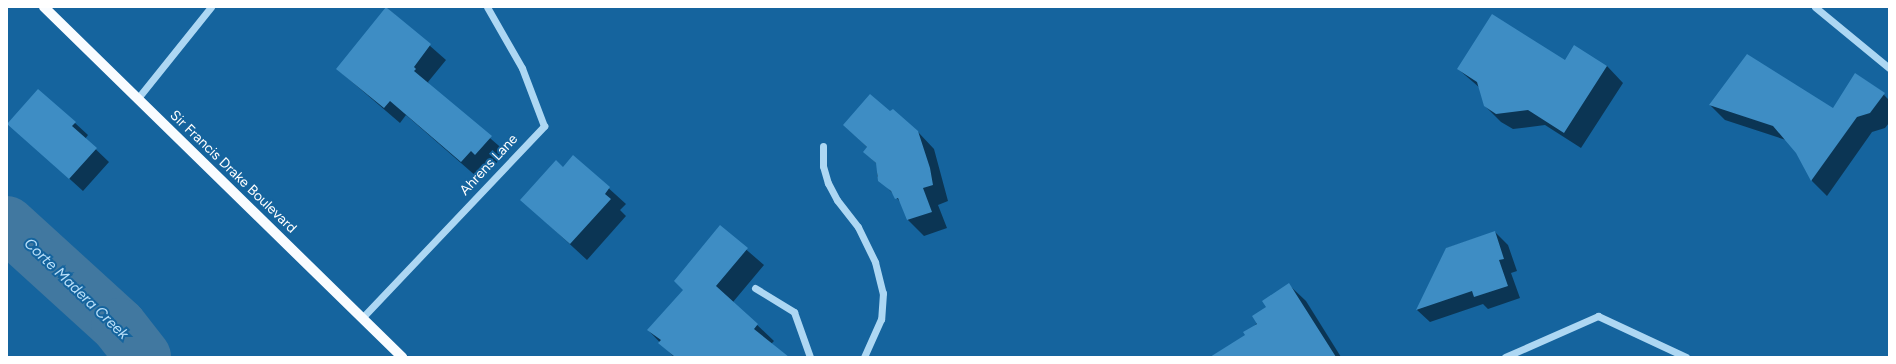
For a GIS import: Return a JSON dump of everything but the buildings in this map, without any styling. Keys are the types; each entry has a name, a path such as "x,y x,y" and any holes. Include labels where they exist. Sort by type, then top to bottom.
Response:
{"main road":[{"name":"Sir Francis Drake Boulevard","path":"44,7 402,357"}],"street":[{"path":"138,98 211,7"},
{"name":"Ahrens Lane","path":"362,318 544,126 522,68 487,7"},
{"path":"1815,7 1889,68"},
{"path":"823,146 823,166 828,183 837,200 858,227 875,262 883,293 881,319 864,357"},
{"path":"755,288 794,312 810,357"},
{"path":"1505,357 1598,316 1686,357"}],"waterway":[{"name":"Corte Madera Creek","path":"7,224 119,326 143,357"}]}
